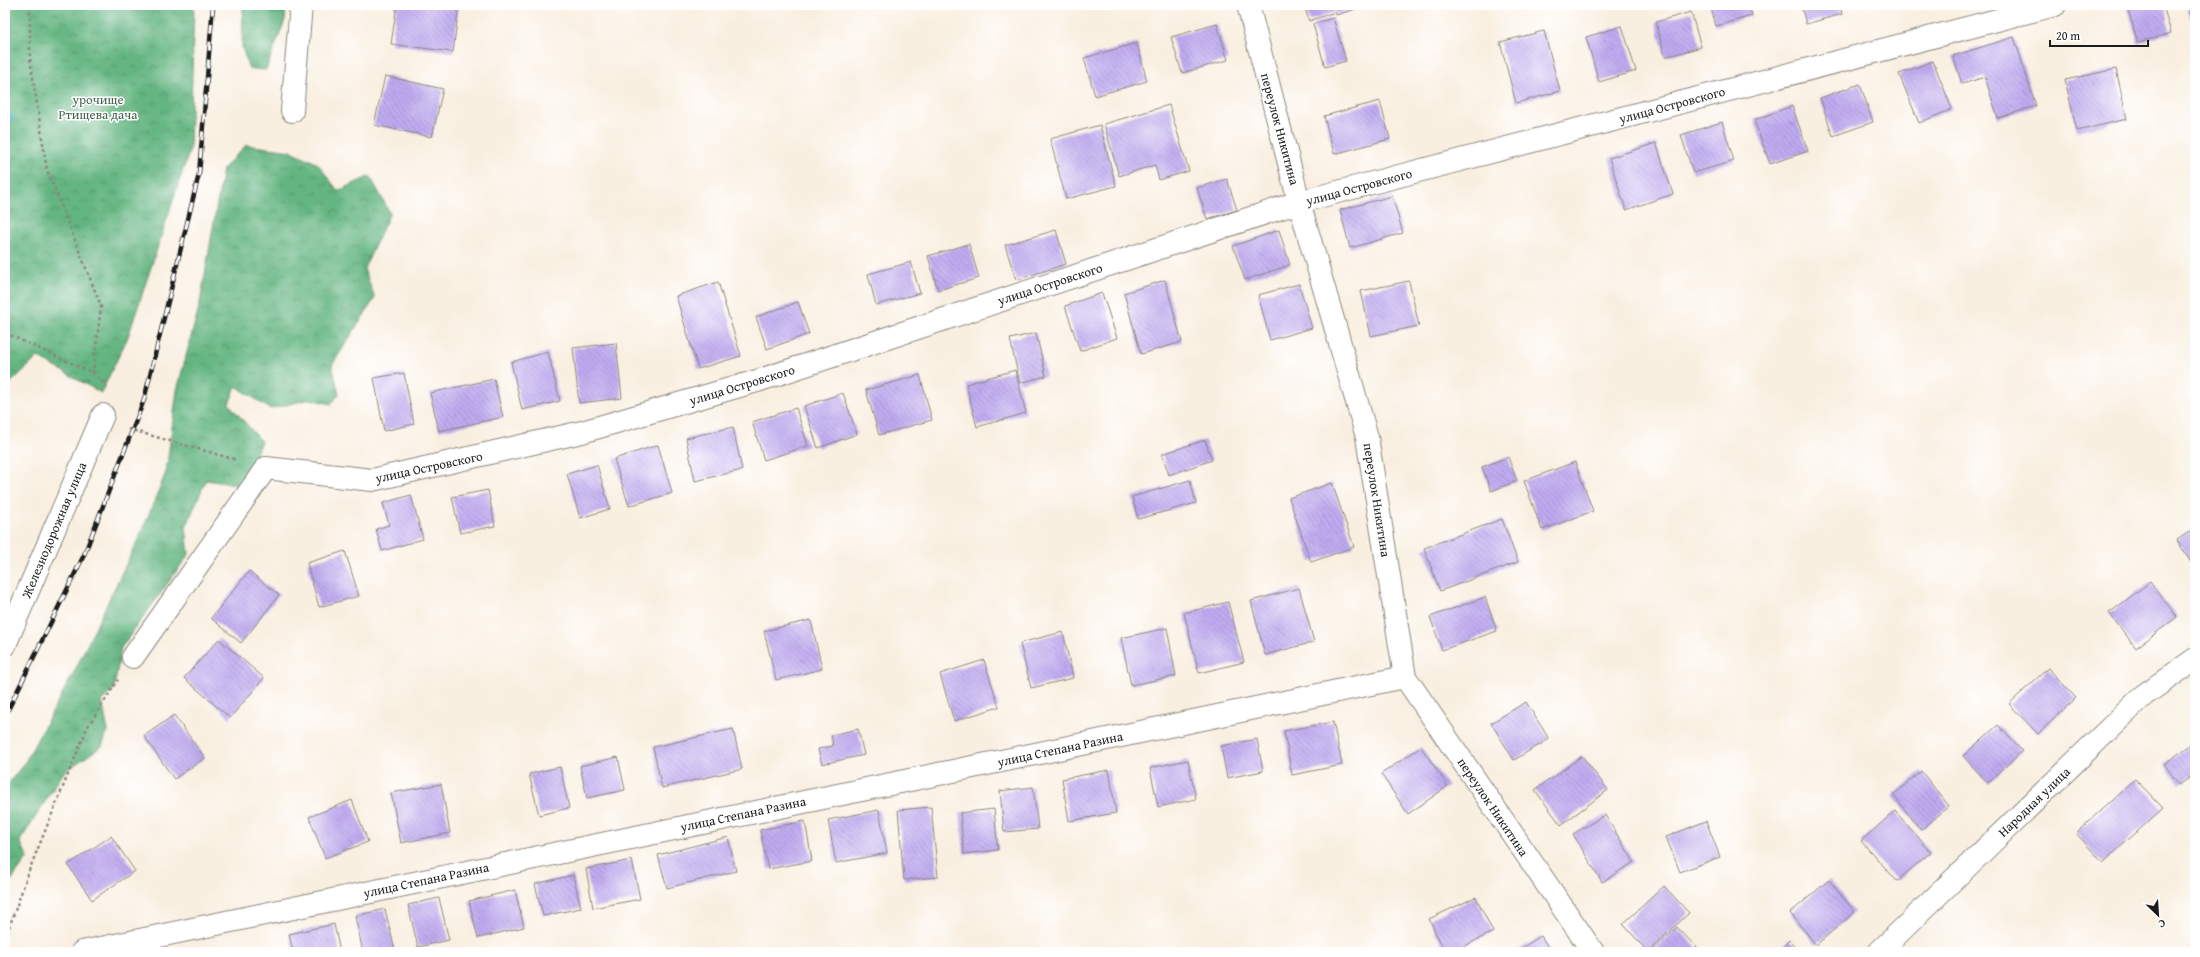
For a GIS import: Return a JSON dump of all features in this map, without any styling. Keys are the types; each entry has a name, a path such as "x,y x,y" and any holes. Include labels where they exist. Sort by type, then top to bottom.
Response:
{"street":[{"path":"292,111 301,5"},
{"name":"переулок Никитина","path":"1248,5 1299,202 1367,437 1405,677 1593,952"},
{"name":"улица Островского","path":"133,657 266,468 372,480 582,432 757,381 1299,202 2056,5"},
{"name":"Железнодорожная улица","path":"5,645 103,415"},
{"name":"Народная улица","path":"1879,952 2144,695 2195,659"},
{"name":"улица Степана Разина","path":"82,952 1405,677"}],"path":[{"path":"30,5 30,58 48,170 101,306 93,373"},
{"path":"5,333 93,373 111,389 103,415 133,431 213,453"},
{"path":"5,939 30,868 87,728 133,657"}],"green space":[{"name":"урочище Ртищева дача","path":"5,5 194,5 190,149 128,337 101,393 38,357 5,388"},
{"path":"243,5 286,5 285,20 266,70 249,69 242,47"},
{"path":"246,145 292,151 318,164 338,191 370,176 390,213 364,269 375,298 332,365 339,394 331,404 310,399 270,409 236,386 229,404 261,441 243,486 206,480 186,527 189,554 121,648 114,689 102,701 108,731 102,746 64,772 20,841 28,858 10,882 5,882 5,788 25,762 74,672 143,529 166,472 177,390 200,303 223,169"}],"building":[{"path":"397,5 459,5 453,52 391,44"},
{"path":"1304,5 1355,5 1356,9 1336,15 1335,12 1309,21"},
{"path":"1710,5 1749,5 1752,16 1716,26"},
{"path":"1801,5 1840,5 1842,14 1806,24"},
{"path":"2163,5 2171,33 2138,43 2127,6"},
{"path":"2187,5 2195,5 2195,33"},
{"path":"1691,12 1701,47 1665,57 1656,22"},
{"path":"1333,18 1346,61 1325,67 1313,24"},
{"path":"1217,24 1228,60 1182,73 1171,37"},
{"path":"1622,26 1636,71 1599,82 1586,37"},
{"path":"1544,31 1560,91 1516,103 1500,42"},
{"path":"2014,37 2036,106 1998,118 1985,77 1962,84 1953,56"},
{"path":"1137,43 1147,81 1095,96 1084,58"},
{"path":"1933,61 1952,109 1919,123 1899,74"},
{"path":"2116,69 2127,119 2077,131 2065,80"},
{"path":"385,76 443,89 432,137 374,125"},
{"path":"1860,84 1873,122 1833,136 1820,98"},
{"path":"1380,101 1390,139 1334,154 1324,116"},
{"path":"1169,105 1189,171 1159,180 1155,165 1119,176 1104,124"},
{"path":"1792,106 1808,151 1770,164 1754,120"},
{"path":"1722,122 1734,161 1693,173 1681,135"},
{"path":"1100,125 1116,186 1066,199 1050,139"},
{"path":"1656,143 1673,194 1626,210 1609,158"},
{"path":"1227,179 1237,210 1207,219 1197,188"},
{"path":"1392,196 1403,233 1350,248 1340,210"},
{"path":"1056,230 1066,264 1016,280 1005,245"},
{"path":"1279,230 1290,265 1245,280 1233,246"},
{"path":"969,244 979,278 938,290 928,256"},
{"path":"911,262 920,293 876,305 868,274"},
{"path":"1165,280 1182,342 1141,354 1124,293"},
{"path":"1409,281 1419,326 1371,336 1361,291"},
{"path":"718,282 741,356 698,369 676,296"},
{"path":"1299,284 1312,328 1270,340 1258,295"},
{"path":"1102,293 1117,338 1080,351 1065,306"},
{"path":"798,302 809,334 767,349 756,317"},
{"path":"1036,333 1046,376 1020,383 1010,339"},
{"path":"616,343 622,398 579,403 573,348"},
{"path":"548,352 560,401 522,410 511,362"},
{"path":"1015,370 1026,413 977,427 966,384"},
{"path":"404,373 414,424 384,431 374,378"},
{"path":"920,375 932,420 879,435 866,390"},
{"path":"494,379 503,417 439,431 430,393"},
{"path":"843,393 857,434 818,448 804,406"},
{"path":"796,408 808,446 764,460 752,422"},
{"path":"733,427 742,470 695,481 686,438"},
{"path":"1205,440 1212,460 1169,475 1162,454"},
{"path":"658,445 672,493 629,506 614,459"},
{"path":"1508,457 1517,481 1491,491 1482,467"},
{"path":"1575,462 1593,511 1542,530 1524,481"},
{"path":"597,465 610,509 580,518 567,474"},
{"path":"1190,480 1196,503 1138,519 1132,497"},
{"path":"1332,483 1354,547 1311,562 1289,498"},
{"path":"488,490 495,526 460,533 452,497"},
{"path":"411,495 423,539 382,551 376,529 389,525 383,503"},
{"path":"1502,519 1518,562 1440,591 1424,548"},
{"path":"2195,528 2195,569 2177,540"},
{"path":"345,551 359,596 319,607 307,563"},
{"path":"249,571 279,595 241,643 211,618"},
{"path":"2150,582 2177,617 2136,648 2109,613"},
{"path":"1299,588 1314,642 1265,655 1251,601"},
{"path":"1485,597 1497,631 1442,650 1430,617"},
{"path":"1228,602 1244,662 1199,673 1184,613"},
{"path":"811,620 822,669 776,680 764,631"},
{"path":"1167,628 1176,676 1131,685 1121,638"},
{"path":"1063,632 1073,678 1031,688 1020,643"},
{"path":"219,639 264,678 230,718 184,678"},
{"path":"984,660 999,707 954,721 940,674"},
{"path":"2048,668 2076,698 2038,734 2009,704"},
{"path":"1526,702 1549,739 1514,760 1491,723"},
{"path":"174,715 205,758 174,779 144,736"},
{"path":"1333,722 1342,765 1292,775 1284,731"},
{"path":"1998,725 2022,751 1988,783 1963,756"},
{"path":"733,729 742,769 662,788 653,747"},
{"path":"858,729 864,755 822,764 818,749 833,746 831,735"},
{"path":"1257,739 1263,771 1227,778 1221,746"},
{"path":"2195,742 2195,774 2179,785 2164,764"},
{"path":"1421,747 1448,786 1408,814 1381,774"},
{"path":"1582,756 1608,790 1561,825 1535,790"},
{"path":"618,757 625,790 587,798 580,766"},
{"path":"1188,760 1196,799 1158,807 1150,768"},
{"path":"560,767 569,808 539,815 529,774"},
{"path":"1109,770 1116,813 1069,821 1062,779"},
{"path":"1921,771 1949,806 1921,830 1893,795"},
{"path":"2135,779 2163,808 2103,863 2076,833"},
{"path":"441,784 450,833 401,843 391,793"},
{"path":"1033,787 1038,829 1004,832 1000,791"},
{"path":"352,800 368,842 325,858 309,817"},
{"path":"931,807 938,877 904,880 898,810"},
{"path":"994,809 998,850 964,854 960,813"},
{"path":"879,810 887,853 836,863 828,820"},
{"path":"1895,811 1931,852 1897,881 1861,841"},
{"path":"1605,815 1634,862 1602,882 1573,834"},
{"path":"805,821 812,861 768,869 760,830"},
{"path":"1706,821 1720,857 1680,872 1666,837"},
{"path":"111,836 135,871 92,900 68,865"},
{"path":"728,837 736,871 667,888 658,855"},
{"path":"632,860 640,899 593,908 586,869"},
{"path":"573,875 581,908 543,916 535,884"},
{"path":"1829,880 1855,912 1816,945 1790,913"},
{"path":"1664,886 1689,913 1648,952 1623,924"},
{"path":"515,890 524,927 478,938 469,901"},
{"path":"1476,897 1493,932 1452,952 1445,952 1429,919"},
{"path":"439,898 449,940 418,947 408,905"},
{"path":"385,909 395,951 363,952 355,916"},
{"path":"334,924 340,952 293,952 289,934"},
{"path":"1677,927 1697,948 1693,952 1651,952"},
{"path":"1541,936 1551,952 1515,952"},
{"path":"1789,940 1800,952 1777,952"}],"waterway":[{"path":"5,118 9,117"}],"railway":[{"path":"5,716 84,555 144,400 199,174 213,5"}]}
